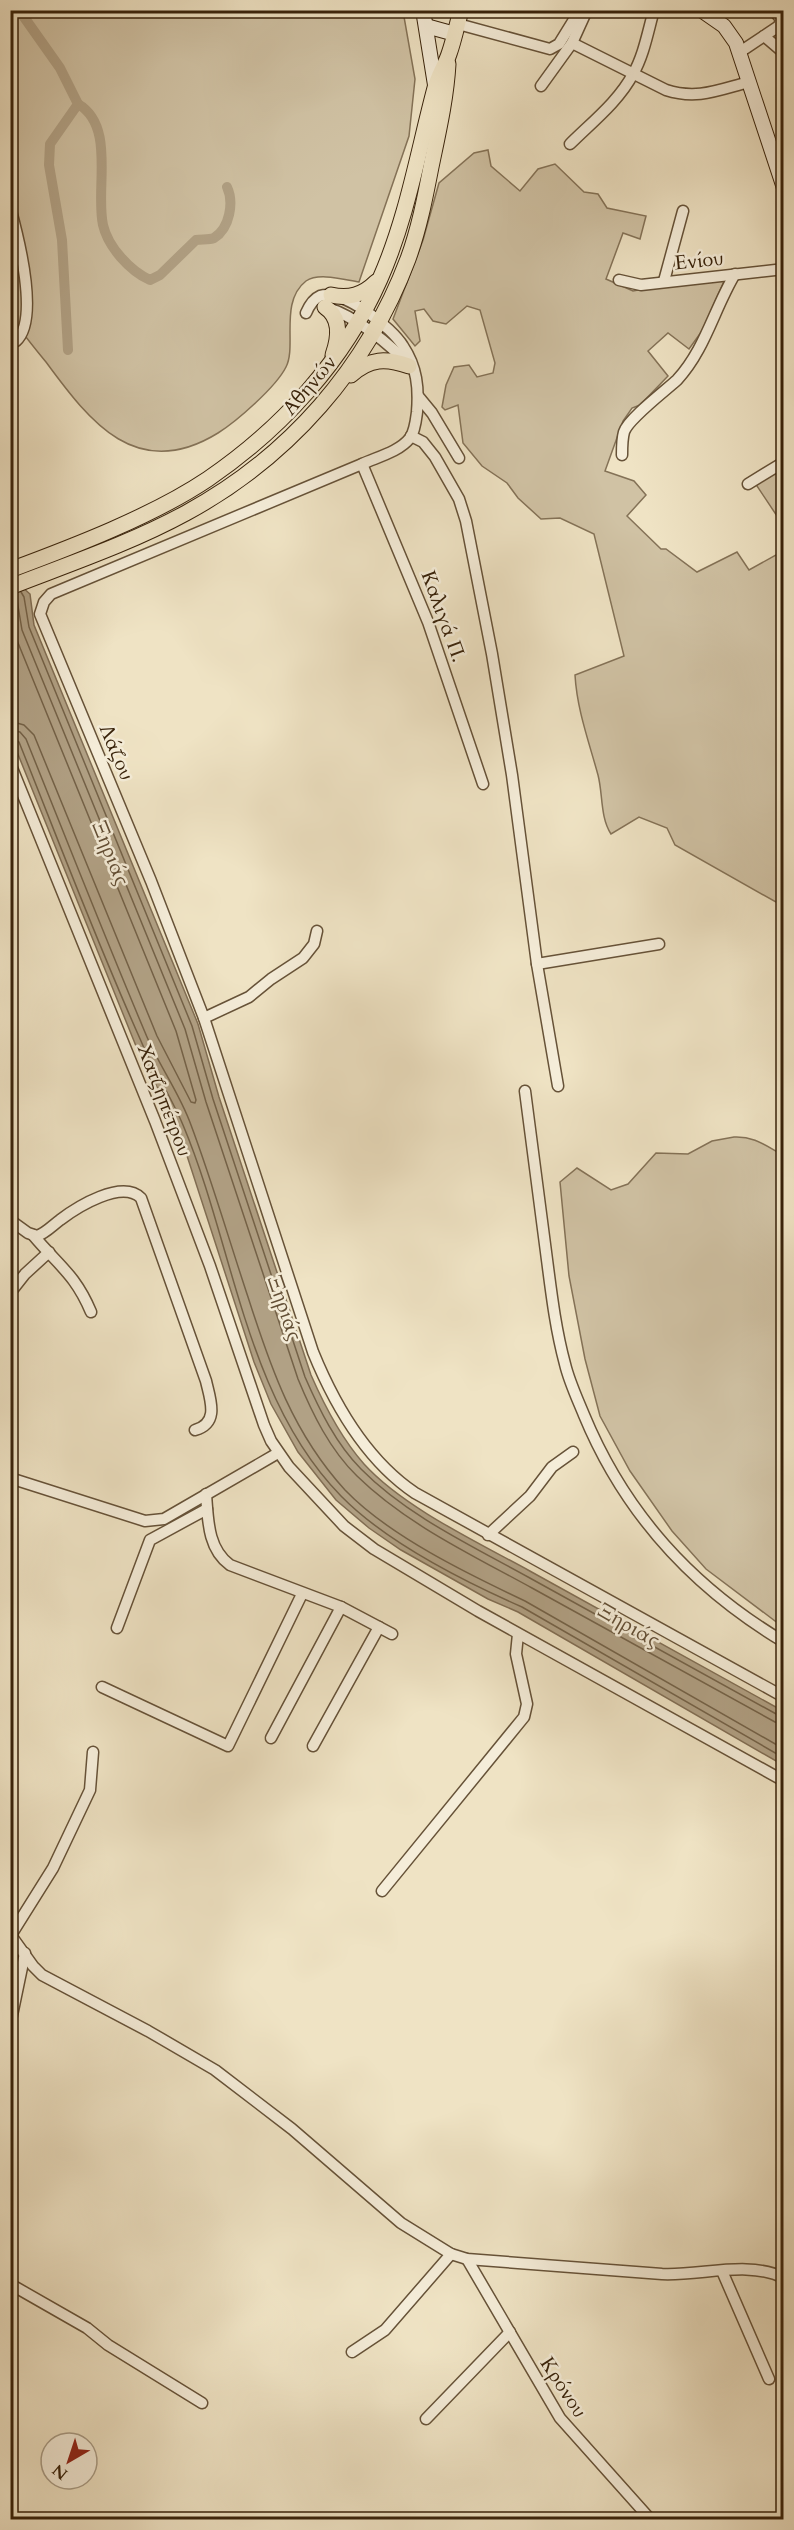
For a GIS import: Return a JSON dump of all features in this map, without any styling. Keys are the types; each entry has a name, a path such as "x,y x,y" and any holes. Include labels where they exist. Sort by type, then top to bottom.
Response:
{"main road":[{"name":"Αθηνών","path":"16,576 208,479 258,440 295,405 328,368 360,317 380,278 416,170 458,23"},
{"name":"Αθηνών","path":"16,576 164,524 215,496 284,445 337,385 377,328 401,277 416,233 441,85"},
{"path":"328,368 335,350 338,328 328,301 357,295 380,278"},
{"path":"337,385 367,364 379,360 396,361 412,370"}],"street":[{"path":"423,10 441,85"},
{"path":"426,26 458,23 550,49 559,44 580,10"},
{"path":"541,86 572,43 587,10"},
{"path":"570,144 616,97 633,74 654,10"},
{"path":"701,10 728,30 740,52 749,82 780,161 783,188"},
{"path":"740,52 776,28 782,19 773,10"},
{"path":"764,36 783,53"},
{"path":"572,43 666,90 690,96 749,82"},
{"path":"10,207 19,242 26,288 25,329 16,341"},
{"path":"664,281 683,211"},
{"name":"Ενίου","path":"618,280 641,285 783,269"},
{"path":"622,455 626,428 676,380 692,360 735,274"},
{"path":"328,301 337,311 360,317 377,328 387,344 412,370 418,396 411,436 399,447 362,464"},
{"path":"418,396 432,413 459,458"},
{"path":"411,436 423,442 435,457 459,499 466,521 503,720 537,964 558,1086"},
{"path":"748,484 783,462"},
{"name":"Λάζου","path":"362,464 48,597 40,608 40,614 167,922 204,1018 309,1341 330,1390 365,1447 387,1471 415,1493 783,1697"},
{"name":"Καλιγά Π.","path":"362,464 424,613 483,784"},
{"name":"Χατζηπέτρου","path":"10,763 155,1121 210,1266 264,1425 278,1453 331,1512 360,1539 518,1634 783,1781"},
{"path":"204,1018 249,997 303,958 314,945 317,931"},
{"path":"537,964 659,944"},
{"path":"525,1090 555,1317 565,1366 593,1438 619,1486 643,1521 679,1563 742,1616 783,1642"},
{"path":"33,1235 42,1235 61,1218 96,1199 128,1191 141,1198 206,1381 212,1417 205,1425 195,1430"},
{"path":"10,1220 33,1235 71,1274 81,1288 91,1312"},
{"path":"10,1293 25,1274 49,1252"},
{"path":"488,1535 530,1496 552,1467 573,1452"},
{"path":"10,1478 150,1521 164,1519 278,1453"},
{"path":"206,1494 213,1545 220,1558 231,1565 341,1608 392,1634"},
{"path":"117,1628 150,1540 207,1509"},
{"path":"102,1687 228,1746 302,1594"},
{"path":"271,1738 341,1608"},
{"path":"313,1746 379,1628"},
{"path":"382,1891 524,1717 527,1704 516,1654 518,1634"},
{"path":"93,1752 90,1790 52,1868 11,1934 33,1966 55,1983 148,2031 236,2084 401,2223 451,2254 467,2259 662,2274 692,2275 757,2269 783,2278"},
{"path":"10,2025 24,1953"},
{"path":"352,2352 386,2330 451,2254"},
{"name":"Κρόνου","path":"467,2259 560,2418 651,2520"},
{"path":"722,2271 769,2379"},
{"path":"10,2284 87,2328 108,2345 202,2403"},
{"path":"426,2420 510,2332"}],"shaded area":[{"path":"10,11 403,11 415,79 409,136 359,282 325,277 311,278 306,281 293,300 289,358 281,375 265,394 235,420 218,433 189,447 163,451 140,448 118,439 98,424 80,405 17,325 11,314 9,291 11,242"},
{"path":"488,150 491,166 520,191 538,169 555,164 584,192 598,194 607,208 646,216 640,239 623,233 606,279 633,291 670,284 725,279 702,331 689,349 668,333 648,351 668,376 640,405 632,408 623,421 605,471 634,481 646,495 627,516 661,549 666,549 697,572 737,552 749,570 783,551 783,906 675,845 667,828 639,817 611,834 603,813 600,782 581,713 575,675 624,656 594,534 560,518 541,519 518,498 507,483 482,466 463,443 458,405 445,410 442,407 446,385 454,367 469,365 477,377 493,373 495,363 480,310 467,306 446,324 433,321 424,309 415,311 420,341 415,346 393,319 423,240 439,183 474,153"},
{"path":"783,466 783,525 755,483"},
{"path":"734,1137 754,1140 783,1155 783,1627 706,1569 672,1531 630,1471 600,1416 585,1359 569,1276 560,1182 577,1168 611,1190 628,1184 656,1153 688,1154 712,1141"}],"water":[{"name":"Ξηριάς","path":"10,576 30,594 34,625 198,1024 219,1097 311,1375 341,1433 364,1464 380,1480 420,1509 783,1711 783,1765 518,1612 488,1599 401,1550 369,1528 336,1500 298,1452 271,1404 254,1362 178,1128 136,1046 11,737"}],"waterway":[{"path":"19,10 60,68 78,104 50,144 49,165 62,240 68,350"},
{"path":"78,104 90,114 97,127 102,159 103,225 115,250 142,276 150,280 160,275 196,240 212,239 219,234 229,214 230,200 227,187"}]}
